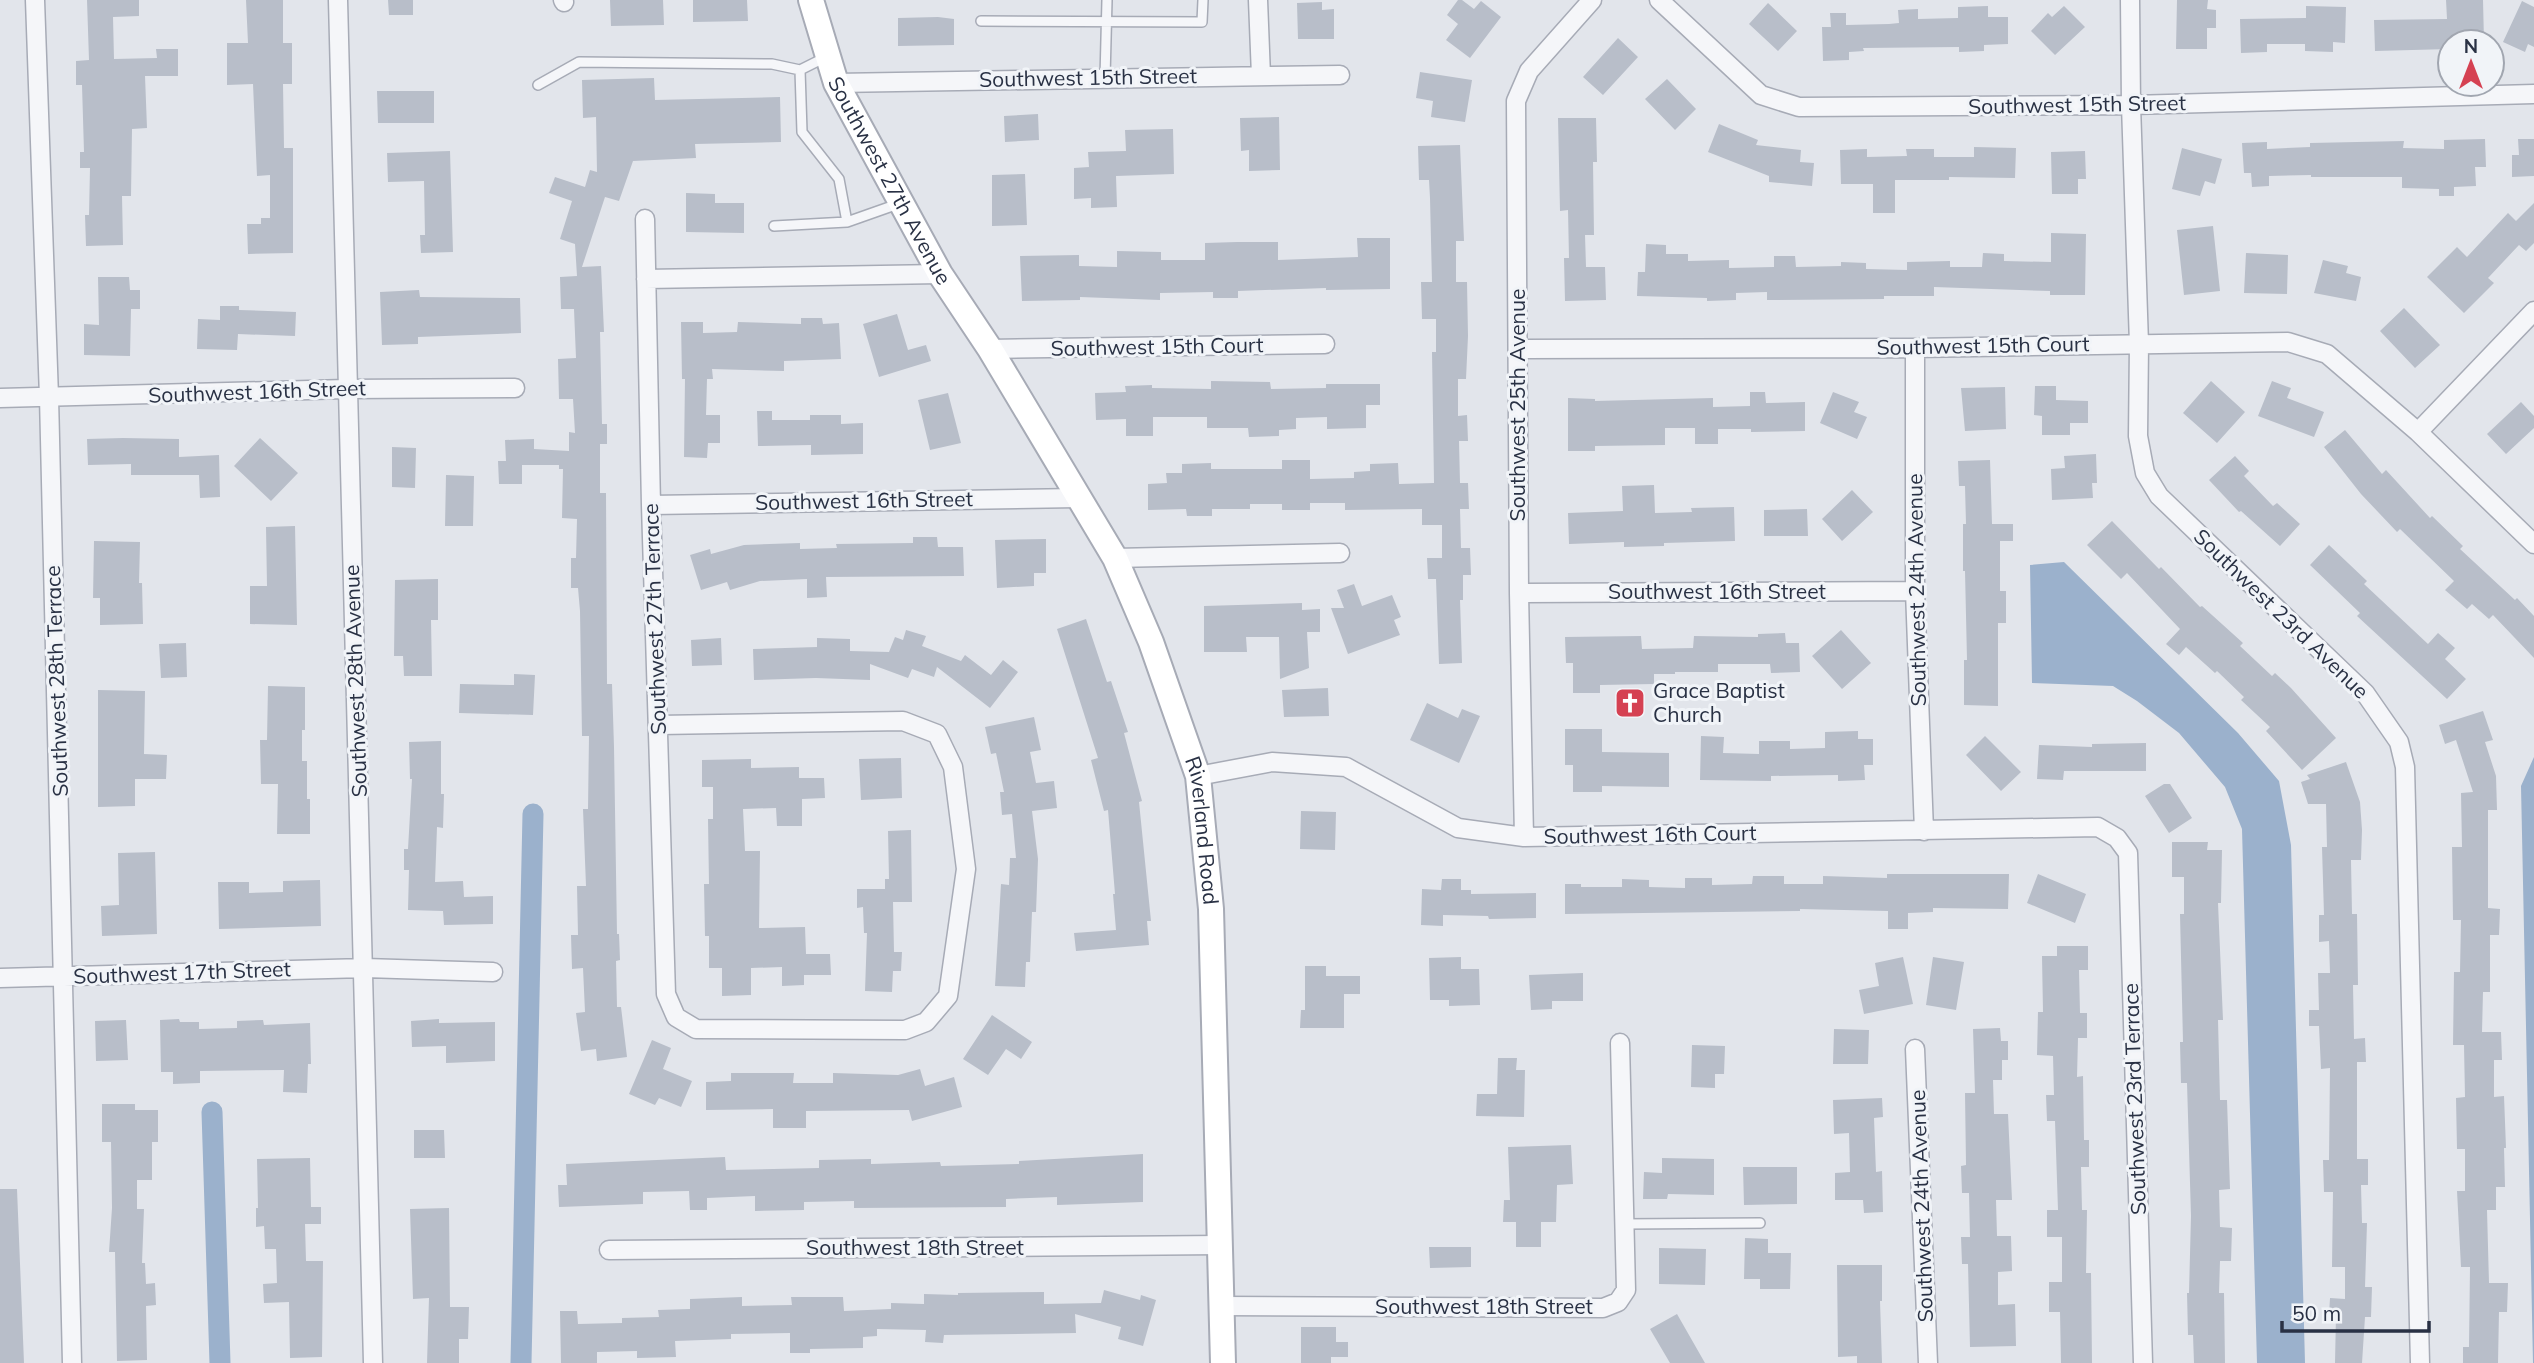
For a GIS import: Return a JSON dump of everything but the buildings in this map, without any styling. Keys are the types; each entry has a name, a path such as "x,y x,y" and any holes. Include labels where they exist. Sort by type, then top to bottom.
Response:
{"street":[{"name":"Southwest 28th Terrace","path":"35,0 49,397 72,1363"},
{"name":"Southwest 28th Avenue","path":"338,0 346,389 365,968 373,1363"},
{"name":"Southwest 27th Avenue","path":"811,0 836,83 940,274 990,349"},
{"path":"1258,0 1261,76"},
{"name":"Southwest 25th Avenue","path":"1524,837 1519,593 1516,101 1529,71 1592,0"},
{"name":"Southwest 15th Street","path":"1659,0 1761,95 1799,107 2131,105 2534,94"},
{"name":"Southwest 23rd Avenue","path":"2130,0 2139,344 2138,436 2145,473 2159,496 2365,693 2399,742 2405,767 2420,1363"},
{"name":"Southwest 15th Street","path":"836,83 1340,75"},
{"name":"Southwest 27th Terrace","path":"645,219 666,994 676,1017 696,1029 905,1030 926,1022 947,996 966,869 953,767 937,734 903,721 659,726"},
{"path":"646,279 940,274"},
{"path":"2418,432 2534,311"},
{"name":"Southwest 15th Court","path":"1518,349 1915,348 2288,342 2327,354 2418,432 2534,544"},
{"name":"Southwest 15th Court","path":"990,349 1325,344"},
{"name":"Southwest 24th Avenue","path":"1915,348 1915,591 1924,831"},
{"name":"Riverland Road","path":"990,349 1115,558 1151,642 1198,776 1211,909 1223,1363"},
{"name":"Southwest 16th Street","path":"0,398 346,389 515,388"},
{"name":"Southwest 16th Street","path":"651,505 1078,498"},
{"path":"1115,558 1340,553"},
{"name":"Southwest 16th Street","path":"1519,593 1915,591"},
{"name":"Southwest 16th Court","path":"1198,776 1272,762 1346,767 1458,828 1524,837 2098,827 2117,838"},
{"name":"Southwest 23rd Terrace","path":"2117,838 2128,853 2143,1363"},
{"name":"Southwest 17th Street","path":"0,978 365,968 493,972"},
{"path":"1619,1043 1624,1224"},
{"name":"Southwest 24th Avenue","path":"1915,1049 1928,1363"},
{"name":"Southwest 18th Street","path":"1222,1306 1603,1308 1618,1302 1626,1290 1624,1224"},
{"name":"Southwest 18th Street","path":"609,1250 1221,1245"}],"lane":[{"path":"1105,78 1107,0"},
{"path":"981,21 1202,22 1203,0"},
{"path":"538,85 579,62 772,64 800,70 828,56"},
{"path":"800,70 802,131 839,179 847,222"},
{"path":"774,226 847,222 902,203"},
{"path":"1624,1224 1760,1223"}],"water":[{"path":"2064,562 2238,733 2279,781 2291,845 2305,1363 2257,1363 2242,829 2225,787 2179,733 2137,701 2113,686 2032,683 2030,565"},
{"path":"2534,757 2534,1363 2533,1363 2521,786"}],"waterway":[{"path":"521,1363 533,814"},
{"path":"212,1112 220,1363"}],"place":[{"name":"Grace Baptist Church","path":"1630,703"}]}
